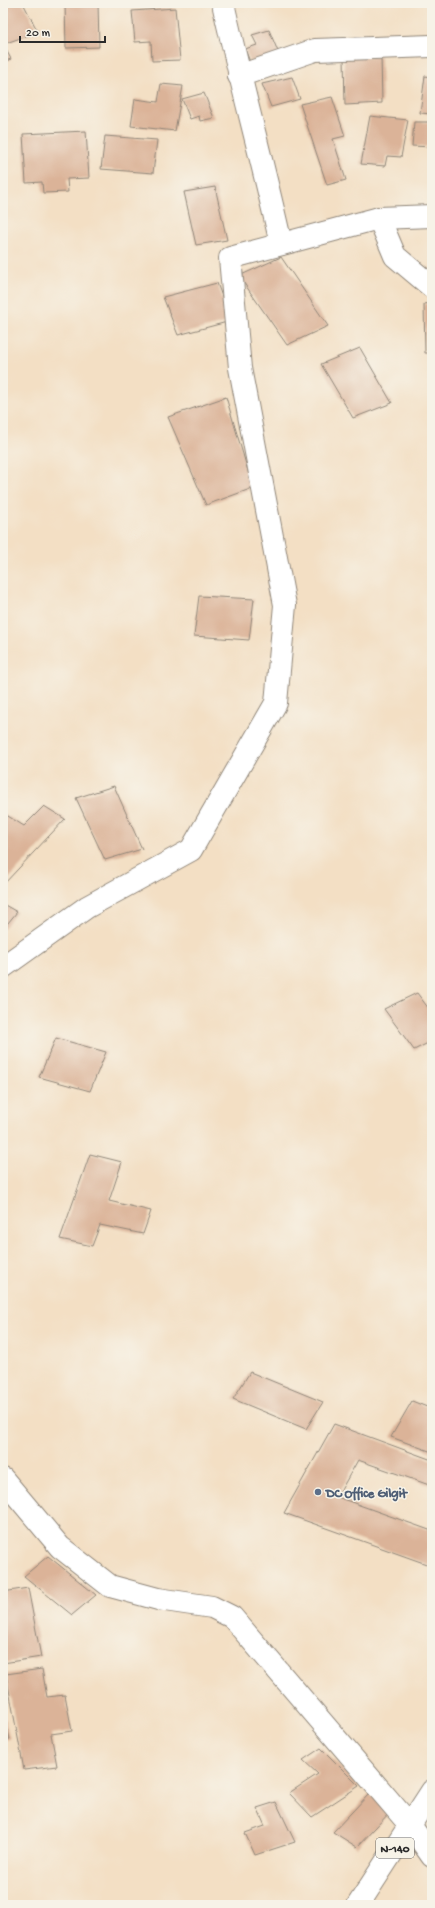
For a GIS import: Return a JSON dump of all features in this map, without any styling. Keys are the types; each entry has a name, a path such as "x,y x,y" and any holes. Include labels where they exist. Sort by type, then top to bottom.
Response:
{"main road":[{"path":"223,3 239,76 264,167 281,244"},
{"path":"239,76 315,50 432,46"},
{"path":"3,967 87,907 191,850 276,703 285,605 240,368 230,258 379,218 432,216"},
{"path":"379,218 395,256 432,287"},
{"path":"3,1479 60,1547 110,1586 158,1599 212,1607 232,1617 410,1826 432,1856"},
{"name":"N-140","path":"358,1905 432,1790"}],"building":[{"path":"3,3 23,3 38,32 3,44"},
{"path":"65,3 98,3 99,47 66,48"},
{"path":"175,8 180,60 152,61 151,41 135,42 132,11"},
{"path":"269,30 279,54 250,62 245,49 257,45 252,35"},
{"path":"3,44 11,59 3,62"},
{"path":"381,56 382,103 345,105 344,57"},
{"path":"425,76 432,77 432,114 420,113"},
{"path":"292,77 300,99 271,107 262,84"},
{"path":"161,84 183,86 175,131 131,126 135,99 158,102"},
{"path":"204,93 214,118 200,121 199,116 190,119 182,99"},
{"path":"332,97 345,136 333,139 346,180 327,185 300,104"},
{"path":"370,116 408,120 401,157 387,156 385,166 361,164"},
{"path":"414,122 432,122 432,147 412,146"},
{"path":"86,131 89,178 67,179 68,192 43,193 42,182 26,183 23,134"},
{"path":"105,136 157,140 153,173 101,169"},
{"path":"215,187 227,240 196,245 184,192"},
{"path":"281,257 328,326 287,345 239,276"},
{"path":"217,283 231,321 178,335 163,297"},
{"path":"432,303 432,353 425,353 424,304"},
{"path":"360,348 392,403 353,418 321,364"},
{"path":"226,397 253,488 206,505 168,417"},
{"path":"199,596 254,599 249,640 194,636"},
{"path":"114,786 142,849 105,860 76,798"},
{"path":"44,806 65,819 3,885 3,813 24,826"},
{"path":"3,904 17,912 3,929"},
{"path":"417,993 432,1013 432,1041 414,1050 384,1009"},
{"path":"56,1038 106,1052 90,1091 39,1077"},
{"path":"90,1154 122,1162 109,1201 151,1211 143,1234 100,1225 92,1246 60,1239"},
{"path":"250,1372 323,1402 306,1429 233,1399"},
{"path":"412,1401 432,1409 432,1452 391,1437"},
{"name":"DC Office Gilgit","path":"334,1424 432,1460 432,1486 358,1460 337,1497 432,1531 432,1566 284,1513"},
{"path":"48,1556 96,1595 72,1615 24,1576"},
{"path":"28,1588 41,1657 3,1663 3,1592"},
{"path":"42,1669 47,1697 65,1695 72,1731 51,1734 57,1766 24,1770 6,1674"},
{"path":"3,1713 10,1739 3,1740"},
{"path":"321,1748 359,1786 312,1817 289,1793 318,1774 303,1760"},
{"path":"369,1794 393,1809 357,1847 333,1832"},
{"path":"276,1802 295,1842 255,1855 245,1833 265,1826 257,1808"}],"place":[{"name":"DC Office Gilgit","path":"318,1492"}]}
